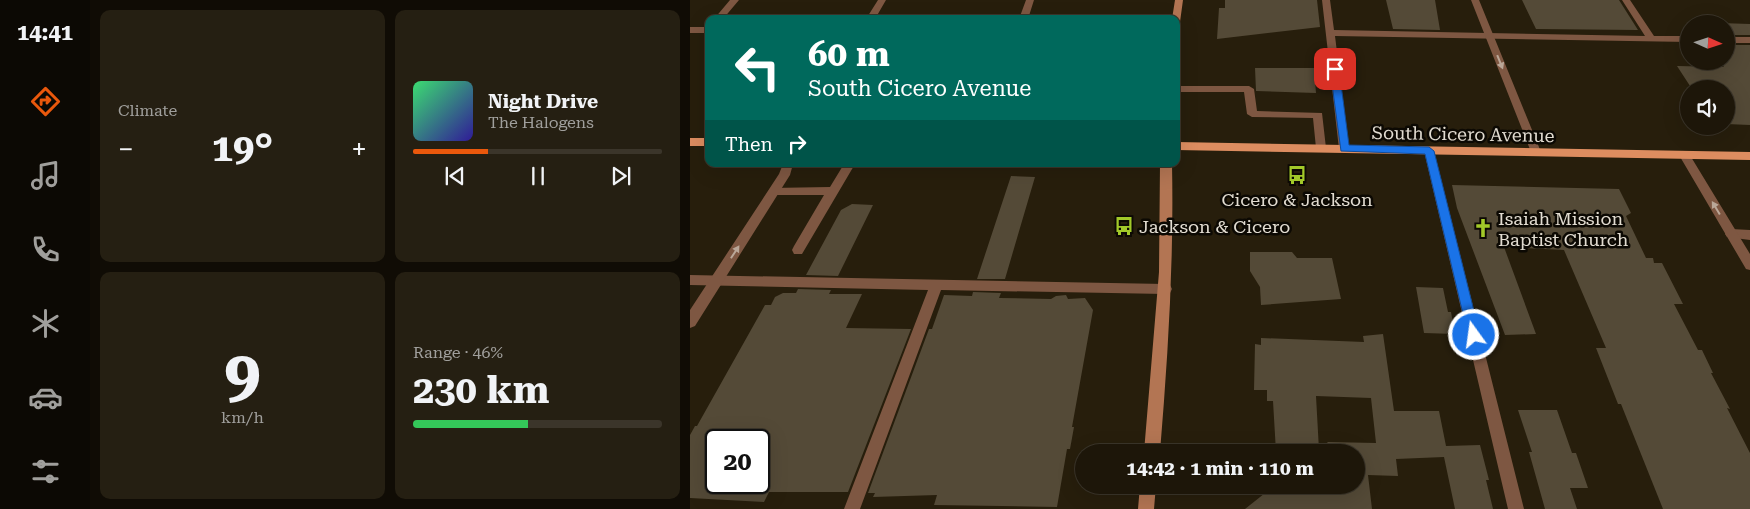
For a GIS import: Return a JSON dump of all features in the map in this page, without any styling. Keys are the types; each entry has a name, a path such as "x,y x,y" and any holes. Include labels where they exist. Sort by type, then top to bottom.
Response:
{"main road":[{"path":"690,142 705,142"},
{"name":"South Cicero Avenue","path":"1180,146 1750,156"}],"street":[{"path":"722,15 735,0"},
{"path":"873,15 882,0"},
{"path":"1024,15 1030,0"},
{"path":"1177,15 1179,0"},
{"path":"1326,0 1344,149"},
{"path":"1475,0 1536,152"},
{"path":"1626,0 1652,39"},
{"path":"690,30 705,30"},
{"path":"1330,33 1680,39"},
{"path":"1735,40 1750,40"},
{"path":"1180,90 1249,89 1252,114 1318,115 1321,148"},
{"path":"1429,151 1516,509"},
{"path":"1684,155 1750,265"},
{"path":"690,322 784,175 787,167"},
{"path":"798,250 846,167"},
{"path":"1153,444 1161,364 1167,255 1166,167"},
{"path":"774,190 832,191"},
{"path":"1731,234 1750,235"},
{"path":"690,280 1165,289"},
{"path":"852,509 936,286"},
{"path":"1146,509 1147,494"}],"building":[{"path":"1225,0 1317,0 1320,27 1217,39 1219,8 1225,8"},
{"path":"1386,0 1435,0 1440,30 1393,29"},
{"path":"1522,0 1619,0 1638,30 1536,29"},
{"path":"1735,24 1750,24 1750,35 1735,35"},
{"path":"1735,45 1750,45 1750,125 1735,124 1735,80 1686,80 1677,66 1680,66 1680,70 1735,70"},
{"path":"1255,68 1314,68 1316,93 1256,91"},
{"path":"1011,176 1035,177 1005,279 977,279"},
{"path":"1452,185 1619,189 1631,213 1626,216 1646,258 1653,258 1654,263 1662,263 1683,304 1674,304 1698,350 1702,350 1713,373 1711,373 1730,409 1727,408 1750,453 1750,509 1663,509 1621,404 1618,404 1596,348 1606,348 1564,250 1504,247 1536,334 1505,335 1457,208"},
{"path":"852,204 873,205 838,276 806,275 841,210"},
{"path":"1250,252 1292,252 1297,258 1332,258 1341,299 1261,305 1260,287 1250,271"},
{"path":"1416,287 1443,288 1448,312 1451,312 1455,334 1424,333"},
{"path":"798,289 831,290 829,294 862,294 846,328 911,329 848,492 770,492 770,429 705,429 705,494 768,494 764,502 690,498 690,435 695,426 697,426 765,305 771,305 775,297 783,293 796,293"},
{"path":"973,292 1001,293 999,298 1051,299 1056,296 1066,295 1068,299 1085,298 1093,310 1072,427 1074,427 1070,449 1067,449 1057,507 934,505 937,495 873,497 875,493 868,493 929,329 932,329 944,295 972,296"},
{"path":"1383,334 1394,411 1439,411 1446,446 1480,445 1489,480 1486,480 1493,509 1455,509 1444,457 1396,459 1398,476 1368,475 1372,509 1245,509 1264,494 1365,494 1365,444 1326,444 1328,442 1376,443 1371,398 1316,396 1319,444 1276,444 1273,401 1267,401 1267,390 1254,390 1255,344 1261,345 1261,338 1364,342 1363,336"},
{"path":"1518,410 1557,410 1572,453 1576,453 1588,488 1570,488 1577,509 1545,509 1529,452 1532,452"}],"place":[{"name":"Cicero & Jackson","path":"1297,175"},
{"name":"Jackson & Cicero","path":"1124,226"},
{"name":"Isaiah Mission Baptist Church","path":"1483,228"}],"route":[{"path":"1335,69 1344,149 1429,151 1474,335"}]}
